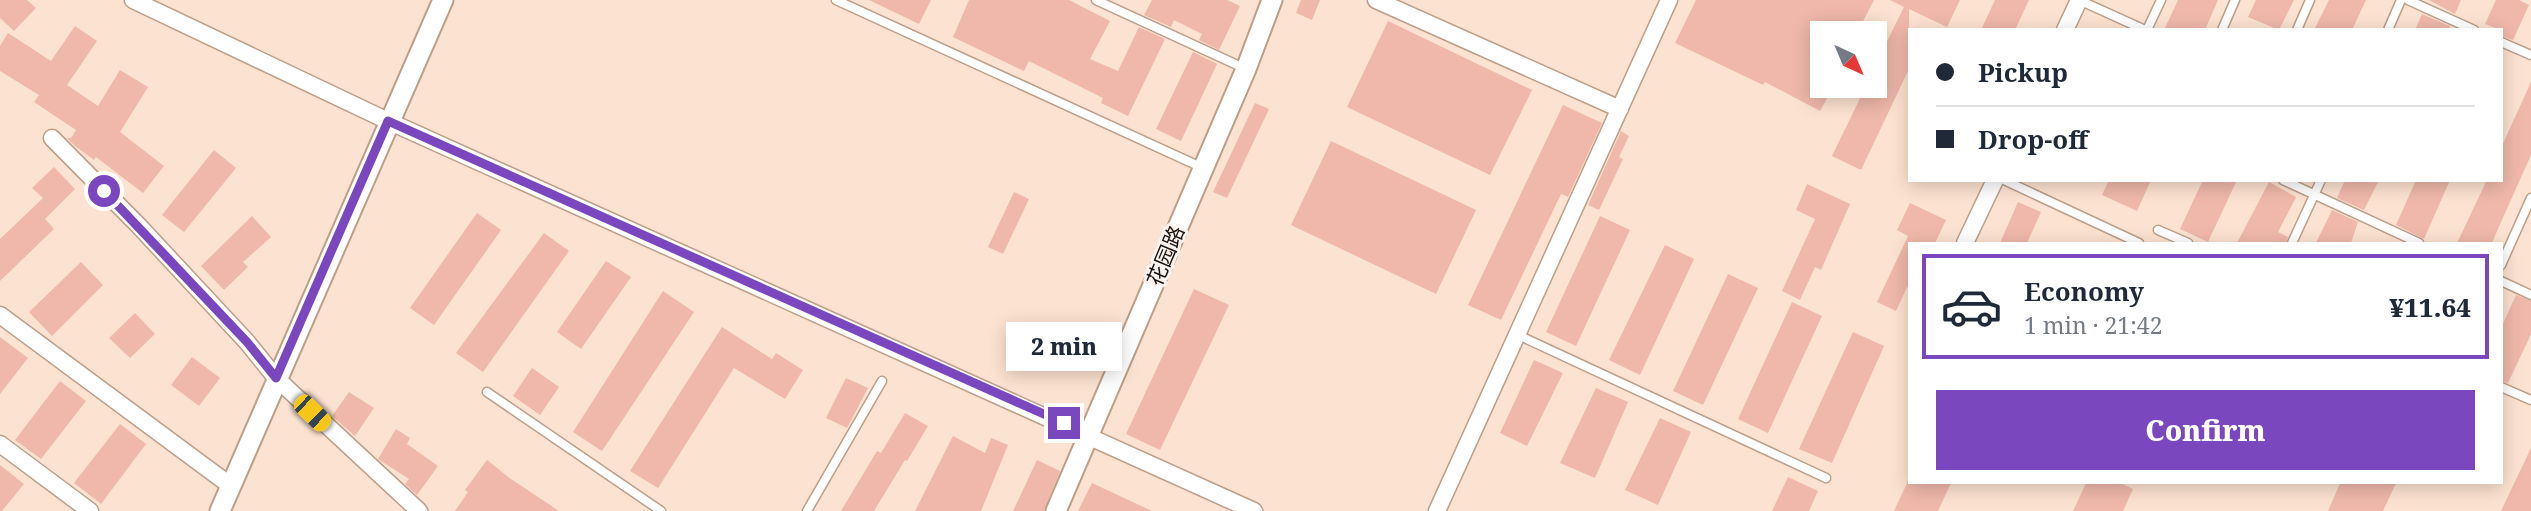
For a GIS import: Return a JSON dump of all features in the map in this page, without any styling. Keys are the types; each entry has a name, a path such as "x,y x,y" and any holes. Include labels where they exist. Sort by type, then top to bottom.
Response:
{"street":[{"path":"133,0 388,121 1254,511"},
{"path":"220,511 443,0"},
{"name":"花园路","path":"1056,511 1246,69 1272,0"},
{"path":"1376,0 1620,109"},
{"path":"1437,511 1669,0"},
{"path":"2066,28 2079,0"},
{"path":"52,138 139,226 247,342 276,378 419,511"},
{"path":"1965,242 1994,182"},
{"path":"0,315 231,486"},
{"path":"0,444 90,511"}],"lane":[{"path":"836,0 1203,168"},
{"path":"1096,0 1246,69"},
{"path":"2079,0 2142,28"},
{"path":"2147,28 2161,0"},
{"path":"2223,28 2235,0"},
{"path":"2298,28 2311,0"},
{"path":"2389,28 2401,0"},
{"path":"2408,0 2470,28"},
{"path":"2503,43 2531,55"},
{"path":"2008,182 2137,242"},
{"path":"2287,182 2417,242"},
{"path":"2292,242 2319,182"},
{"path":"2503,261 2531,198"},
{"path":"2158,230 2186,242"},
{"path":"2503,282 2531,295"},
{"path":"1518,335 1826,478"},
{"path":"807,511 882,381"},
{"path":"2503,388 2531,400"},
{"path":"487,393 661,511"}],"building":[{"path":"0,0 27,0 36,8 14,31 0,18"},
{"path":"869,0 931,0 919,24"},
{"path":"969,0 1069,0 1110,21 1090,59 1118,71 1139,27 1165,39 1128,116 1101,103 1103,98 1029,61 1024,71 953,37"},
{"path":"1152,0 1227,0 1240,6 1219,50 1199,40 1202,34 1174,20 1171,27 1144,15"},
{"path":"1301,0 1320,0 1312,20 1296,13"},
{"path":"1696,0 1874,0 1863,21 1810,21 1810,98 1827,98 1820,111 1765,82 1763,85 1675,43"},
{"path":"1890,0 1960,0 1947,27 1909,9 1908,71 1861,170 1832,156 1860,98 1887,98 1887,42 1904,7"},
{"path":"1995,0 2029,0 2016,28 1982,28"},
{"path":"2178,0 2218,0 2206,28 2165,28"},
{"path":"2256,0 2294,0 2280,28 2248,17"},
{"path":"2329,0 2366,0 2353,28 2315,28"},
{"path":"2429,0 2461,0 2455,14"},
{"path":"2496,0 2519,0 2529,5 2513,40 2503,37 2503,28 2485,24"},
{"path":"2422,14 2450,26 2449,28 2416,28"},
{"path":"1388,21 1532,90 1490,175 1347,107"},
{"path":"75,26 97,41 67,85 98,106 120,70 148,87 120,132 164,166 143,193 96,157 94,160 75,146 67,138 71,138 76,130 34,102 39,95 0,71 0,46 8,33 51,61"},
{"path":"1193,52 1217,64 1181,141 1156,129"},
{"path":"2531,82 2531,155 2492,242 2457,242 2486,182 2503,182 2503,144"},
{"path":"1255,103 1269,109 1227,198 1213,192"},
{"path":"1563,105 1602,123 1568,197 1561,194 1501,320 1468,305"},
{"path":"1621,131 1629,136 1619,157 1623,159 1599,210 1588,205"},
{"path":"1331,141 1476,210 1436,294 1291,225"},
{"path":"214,150 236,168 184,232 162,215"},
{"path":"54,167 75,189 45,219 54,229 0,281 0,239 43,198 32,188"},
{"path":"2108,182 2150,182 2137,211 2102,195"},
{"path":"2202,182 2236,182 2208,242 2180,229"},
{"path":"2269,182 2296,197 2278,232 2288,237 2286,242 2238,242"},
{"path":"2344,182 2378,182 2364,210 2337,198"},
{"path":"2415,182 2449,182 2424,239 2396,225"},
{"path":"1807,184 1850,204 1821,270 1815,267 1800,300 1782,291 1815,219 1796,210"},
{"path":"1014,192 1029,199 1003,254 988,247"},
{"path":"2018,202 2041,212 2027,242 2000,242"},
{"path":"1910,203 1946,220 1935,242 1908,242 1908,285 1896,311 1877,302 1908,236 1897,230"},
{"path":"2332,210 2358,222 2351,242 2316,242"},
{"path":"477,213 501,230 434,325 410,308"},
{"path":"252,216 271,237 243,262 248,267 224,290 201,266"},
{"path":"1600,216 1630,230 1576,346 1546,332"},
{"path":"544,233 569,251 483,372 456,353"},
{"path":"1665,245 1694,259 1640,375 1609,360"},
{"path":"606,261 631,277 581,349 557,332"},
{"path":"81,262 103,285 52,336 29,312"},
{"path":"1728,274 1758,288 1703,405 1673,391"},
{"path":"1194,289 1229,305 1160,450 1126,434"},
{"path":"663,291 694,312 602,451 573,432"},
{"path":"2516,295 2531,301 2531,334 2508,383 2503,382 2503,324"},
{"path":"1792,302 1822,316 1768,433 1738,419"},
{"path":"135,313 155,334 130,358 109,338"},
{"path":"722,327 772,359 776,353 803,370 785,399 734,368 658,488 630,471"},
{"path":"1853,332 1884,346 1832,463 1799,449"},
{"path":"0,337 28,358 0,394"},
{"path":"192,357 220,378 199,406 171,385"},
{"path":"1534,360 1563,373 1527,446 1500,433"},
{"path":"532,368 559,387 540,415 513,396"},
{"path":"846,378 868,388 847,428 826,418"},
{"path":"60,381 86,401 41,459 15,440"},
{"path":"1596,388 1628,402 1595,478 1560,463"},
{"path":"349,392 374,408 355,436 332,416"},
{"path":"905,413 928,426 907,461 905,460 874,511 841,511 877,451 881,453"},
{"path":"1660,418 1691,432 1658,505 1625,490"},
{"path":"120,424 146,444 101,504 74,483"},
{"path":"396,429 410,438 407,444 438,466 417,495 405,484 409,479 378,459"},
{"path":"953,436 985,453 991,438 1008,445 981,511 915,511"},
{"path":"2531,448 2531,511 2501,511"},
{"path":"487,460 559,511 455,511 468,492 465,490"},
{"path":"1037,460 1060,471 1044,511 1013,511"},
{"path":"0,465 24,484 2,511 0,511"},
{"path":"1788,477 1818,491 1809,511 1772,511"},
{"path":"1908,481 1908,484 1951,484 1938,511 1894,511"},
{"path":"1092,483 1152,511 1078,511"},
{"path":"2086,484 2122,484 2133,489 2123,511 2073,511"},
{"path":"2340,484 2396,484 2383,511 2328,511"}],"route":[{"path":"104,191 247,342 276,378 388,121 1064,423"}]}
